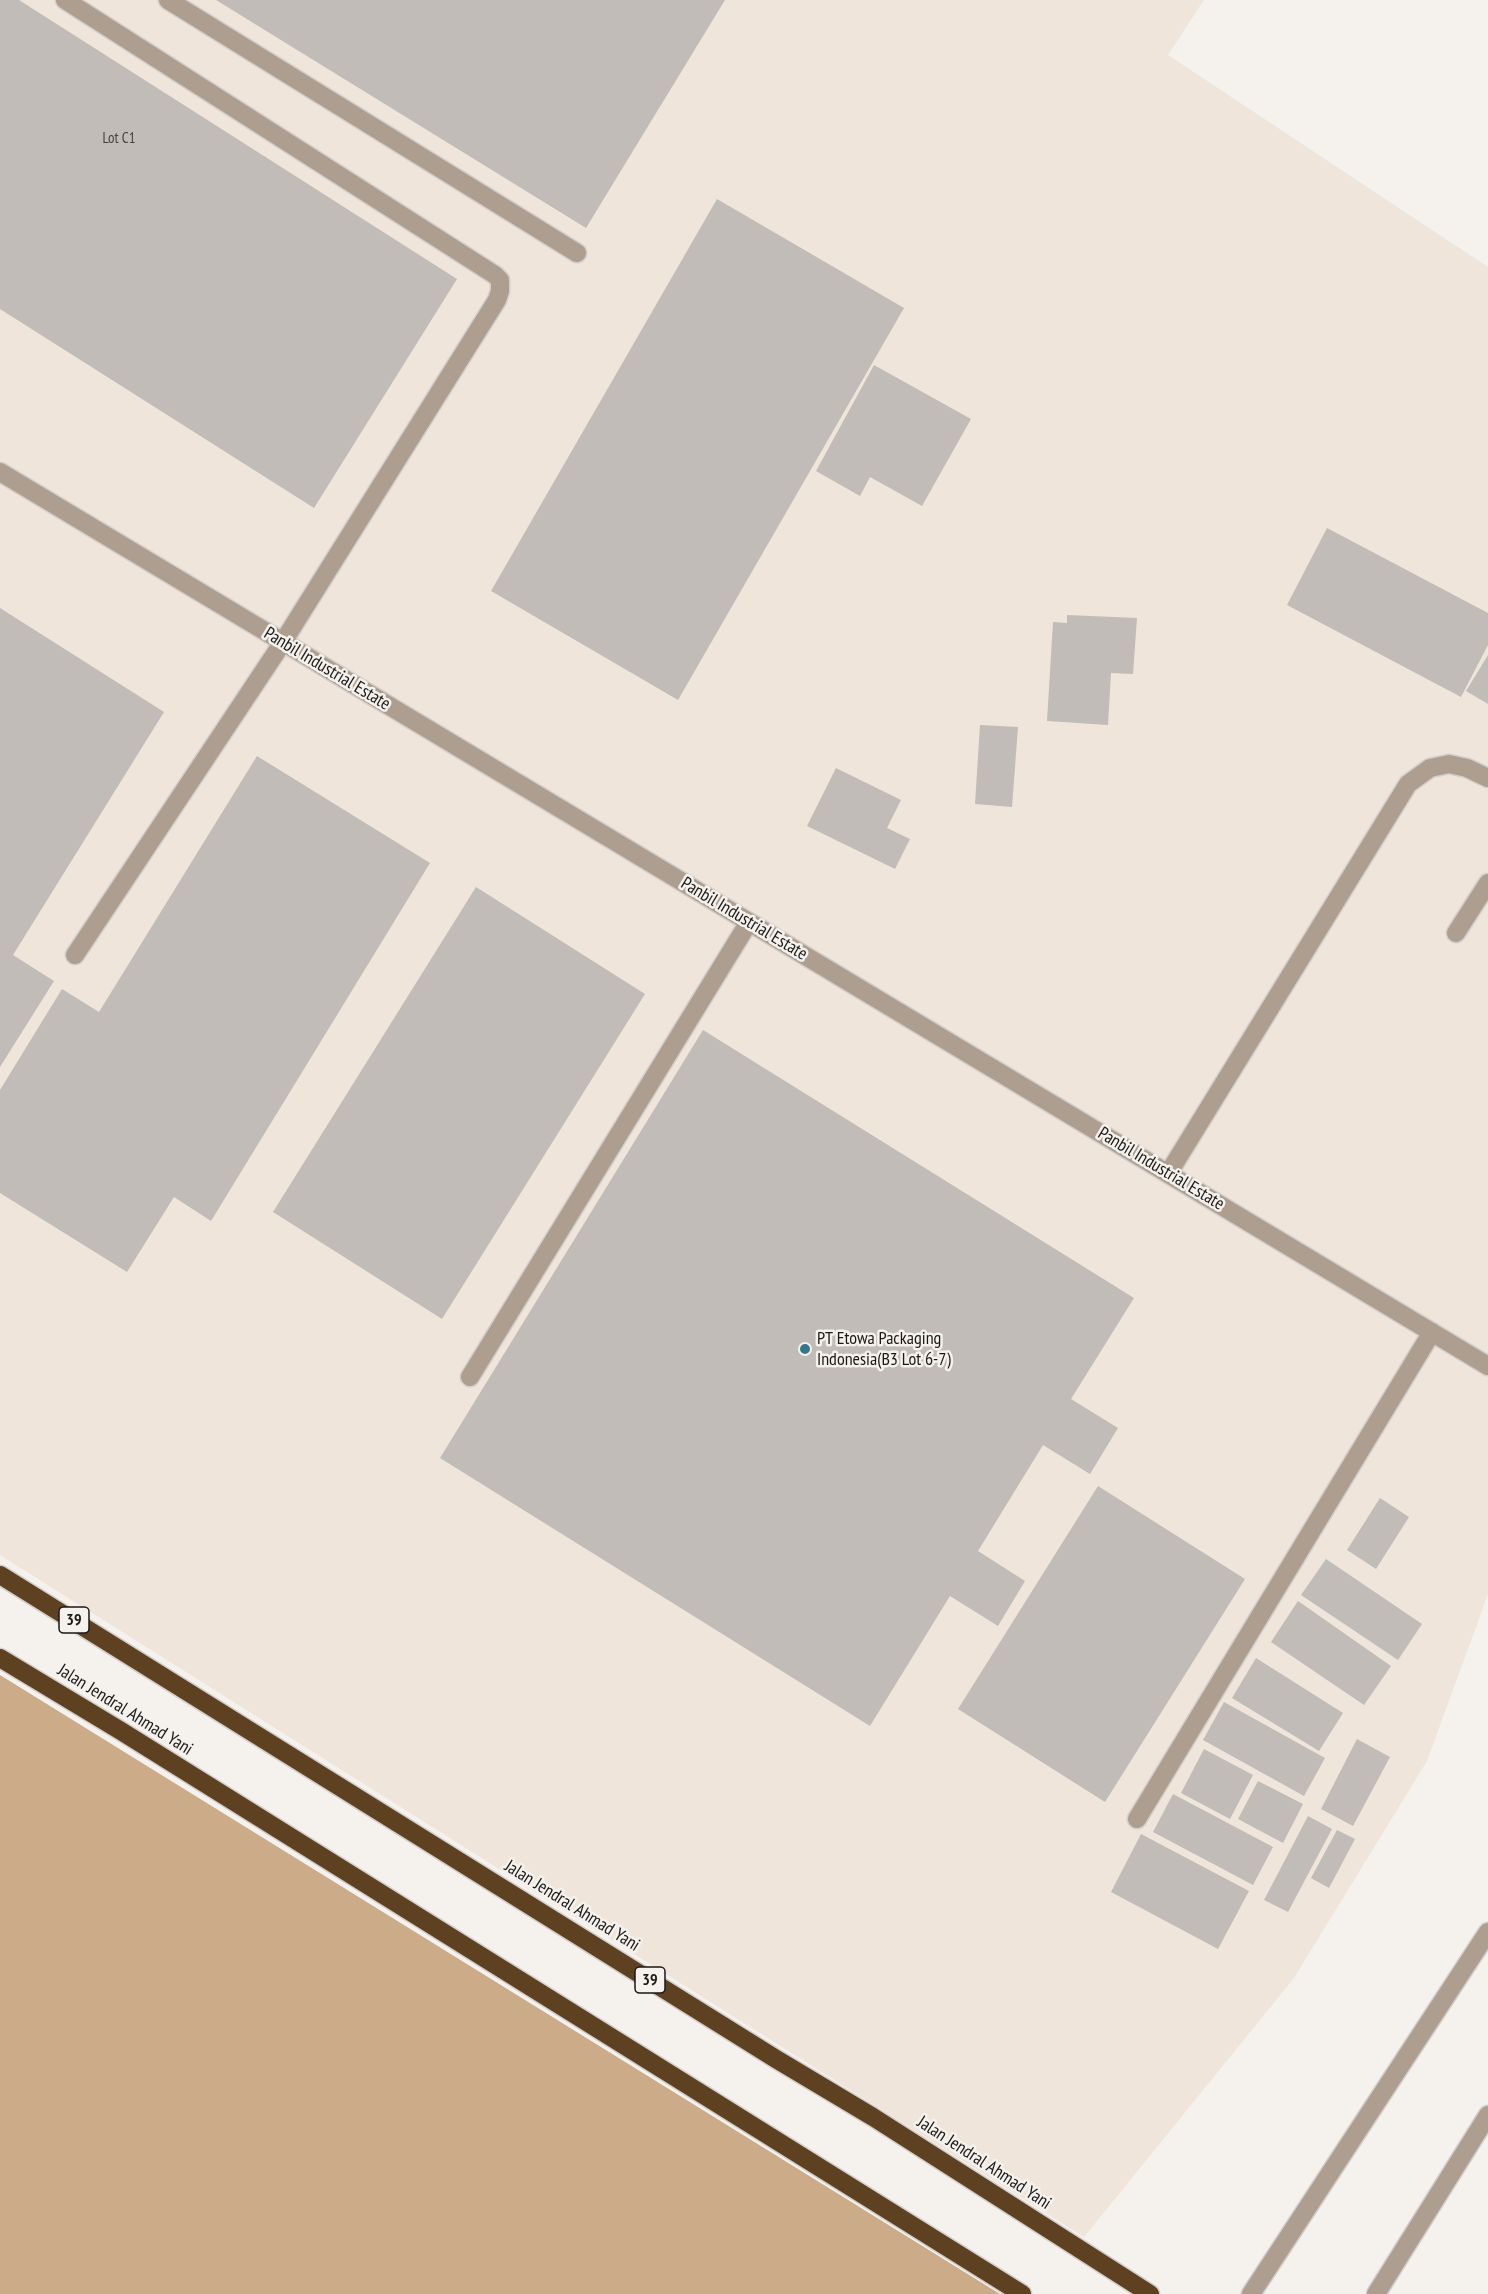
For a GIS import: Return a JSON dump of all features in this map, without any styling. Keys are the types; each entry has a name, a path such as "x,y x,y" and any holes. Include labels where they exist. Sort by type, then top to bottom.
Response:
{"highway":[{"name":"Jalan Jendral Ahmad Yani","path":"0,1575 873,2117 1150,2294"},
{"name":"Jalan Jendral Ahmad Yani","path":"0,1658 132,1737 1022,2294"}],"street":[{"path":"65,0 495,274 500,280 497,300 283,642 75,955"},
{"path":"168,0 577,253"},
{"name":"Panbil Industrial Estate","path":"0,472 1488,1366"},
{"path":"1168,1174 1408,784 1430,768 1449,764 1467,768 1488,778"},
{"path":"1456,933 1488,883"},
{"path":"470,1377 749,922"},
{"path":"1137,1819 1432,1332"},
{"path":"1251,2294 1488,1932"},
{"path":"1376,2294 1488,2115"}],"shaded area":[{"path":"0,0 1204,0 1168,55 1488,267 1488,1594 1427,1761 1294,1978 1084,2237 0,1555"},
{"path":"0,1675 1000,2294 0,2294"}],"building":[{"path":"0,0 19,0 457,279 314,508 0,309"},
{"path":"216,0 725,0 586,228"},
{"path":"717,199 904,308 678,700 491,591"},
{"path":"874,365 971,419 922,506 870,477 860,496 816,471"},
{"path":"1327,528 1488,613 1488,645 1461,697 1287,605"},
{"path":"0,608 164,712 13,955 54,981 0,1067"},
{"path":"1067,615 1137,618 1133,674 1111,673 1108,725 1047,721 1053,622 1067,623"},
{"path":"1488,655 1488,704 1466,691"},
{"path":"980,725 1018,727 1012,807 975,804"},
{"path":"257,756 430,863 211,1221 174,1197 127,1272 0,1193 0,1090 62,989 99,1012"},
{"path":"836,768 901,800 887,828 910,839 895,869 807,826"},
{"path":"476,887 645,994 442,1319 273,1212"},
{"name":"PT Etowa Packaging Indonesia(B3 Lot 6-7)","path":"703,1030 1134,1298 1071,1399 1118,1428 1090,1474 1043,1445 978,1551 1025,1581 998,1626 950,1596 870,1726 440,1458"},
{"path":"1098,1486 1245,1579 1105,1802 958,1709"},
{"path":"1380,1498 1409,1517 1376,1569 1347,1550"},
{"path":"1326,1559 1422,1624 1398,1660 1301,1595"},
{"path":"1298,1601 1391,1666 1364,1705 1271,1642"},
{"path":"1256,1658 1343,1713 1319,1751 1232,1698"},
{"path":"1224,1702 1325,1758 1304,1796 1203,1740"},
{"path":"1357,1739 1390,1757 1353,1826 1321,1809"},
{"path":"1204,1749 1253,1775 1230,1819 1181,1793"},
{"path":"1258,1781 1303,1804 1283,1843 1238,1819"},
{"path":"1173,1794 1273,1847 1253,1885 1153,1832"},
{"path":"1308,1816 1332,1829 1288,1912 1264,1900"},
{"path":"1337,1830 1355,1839 1329,1888 1311,1878"},
{"path":"1141,1834 1249,1891 1218,1949 1111,1892"}],"place":[{"name":"PT Etowa Packaging Indonesia(B3 Lot 6-7)","path":"805,1349"}]}
